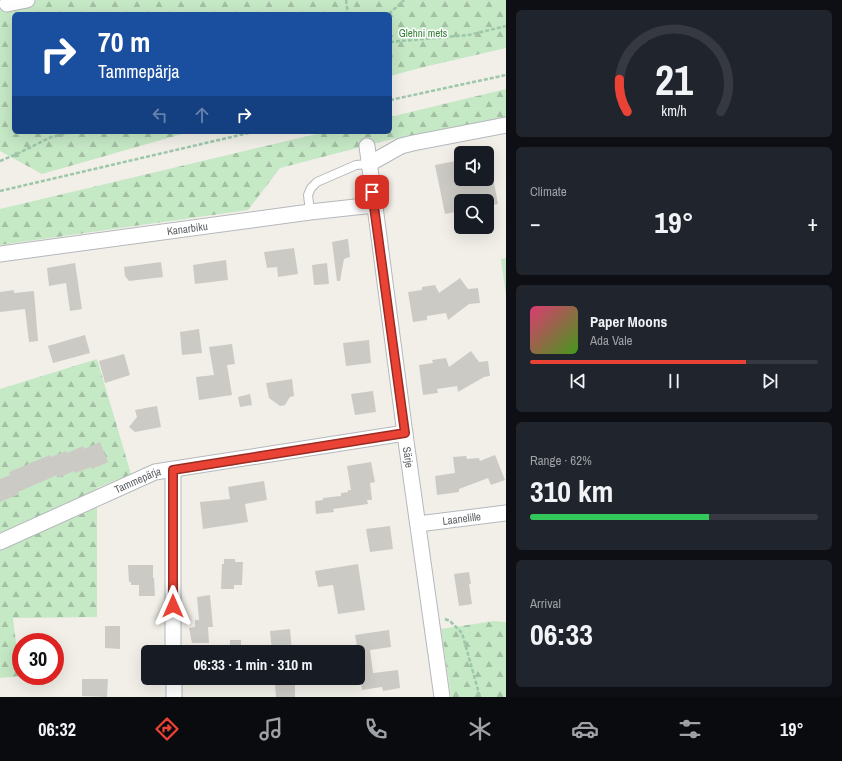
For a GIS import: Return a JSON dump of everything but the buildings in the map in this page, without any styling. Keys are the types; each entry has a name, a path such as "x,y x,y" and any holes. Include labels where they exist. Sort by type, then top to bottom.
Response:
{"street":[{"path":"7,4 27,0"},
{"path":"369,164 401,146 506,125"},
{"name":"Särje","path":"367,146 442,697"},
{"name":"Kanarbiku","path":"0,254 310,212 374,206"},
{"name":"Tammepärja","path":"0,542 155,472 405,433"},
{"path":"173,470 173,645"},
{"name":"Laanelille","path":"418,524 506,513"},
{"path":"174,685 174,697"}],"lane":[{"path":"310,212 308,195 311,188 317,182 356,165 369,164"}],"path":[{"path":"346,0 348,12"},
{"path":"391,12 404,0"},
{"path":"392,42 469,35 506,26"},
{"path":"392,100 506,75"},
{"path":"0,160 17,154 51,137 64,134"},
{"path":"0,191 244,134"},
{"path":"430,612 450,621 462,633 480,697"}],"green space":[{"name":"Glehni mets","path":"0,0 506,0 506,48 392,75 392,12 12,12 12,134 182,134 42,174 0,151"},
{"path":"506,89 506,117 384,141 280,168 248,210 0,245 0,209 317,134 392,134 392,117"},
{"path":"506,258 506,296 501,259"},
{"path":"97,359 131,474 97,488 97,617 13,618 15,633 12,633 12,677 0,678 0,389"},
{"path":"494,621 506,622 506,697 451,697 441,629"}],"route":[{"path":"173,606 173,470 405,433 372,192"}]}
